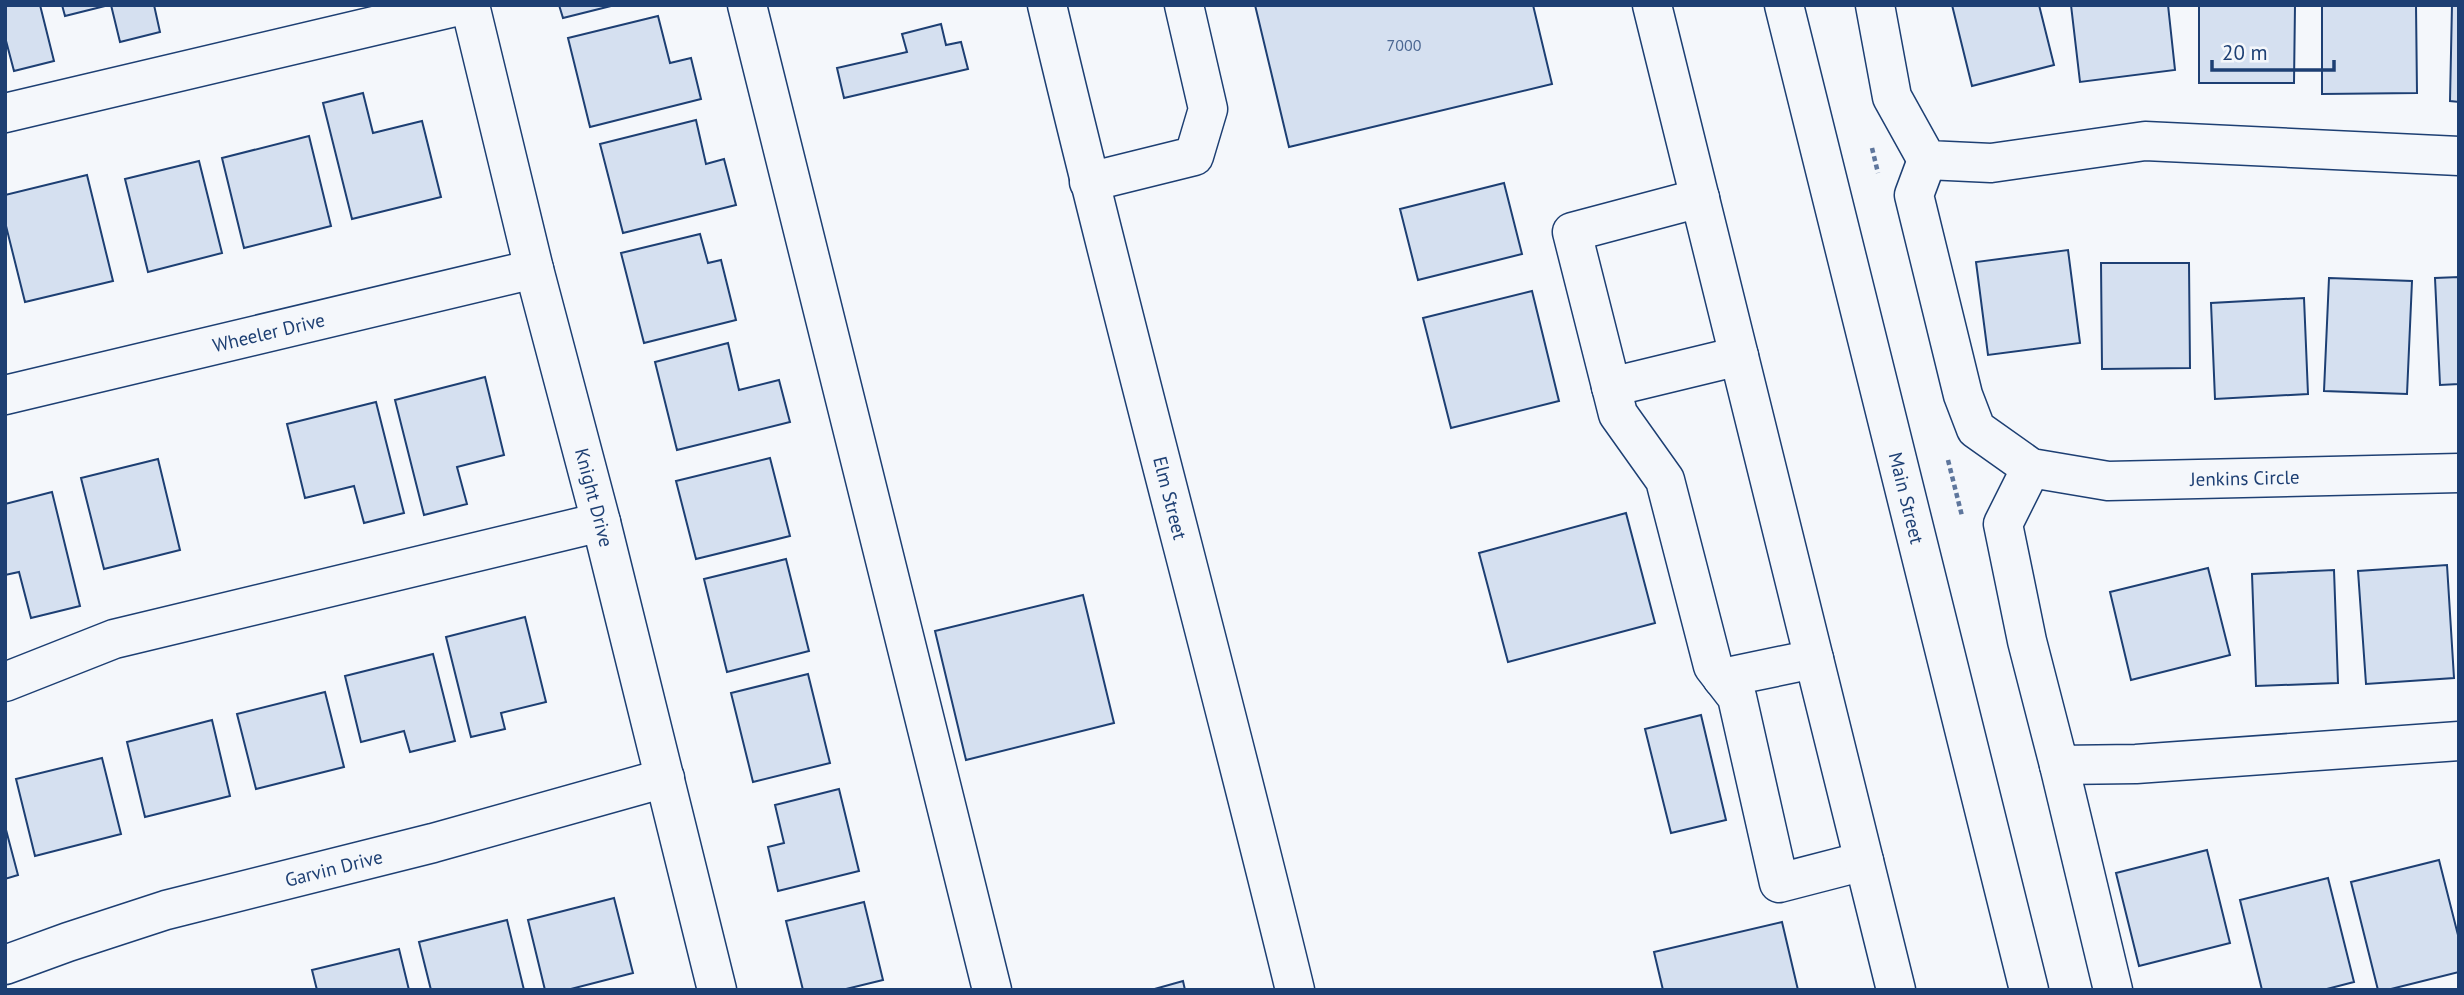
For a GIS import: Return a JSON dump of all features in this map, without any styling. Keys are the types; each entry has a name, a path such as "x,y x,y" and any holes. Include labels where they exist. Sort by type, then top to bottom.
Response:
{"street":[{"path":"5,113 463,5"},
{"name":"Knight Drive","path":"470,5 534,269 601,522 717,990"},
{"path":"747,5 992,990"},
{"name":"Elm Street","path":"1047,5 1089,183 1254,820 1295,990"},
{"path":"1089,183 1194,156 1208,109 1184,5"},
{"path":"1652,5 1896,990"},
{"name":"Main Street","path":"1784,5 2029,990"},
{"path":"1875,5 1892,97 1927,160 1914,195 1963,395 1976,429 2031,468 2003,524 2027,641 2113,990"},
{"path":"1927,160 1991,163 2145,141 2459,156"},
{"path":"1700,198 1572,232 1618,414 1665,480 1713,666 1737,697 1779,883 1864,861"},
{"name":"Wheeler Drive","path":"5,395 534,269"},
{"path":"1611,387 1740,356"},
{"name":"Jenkins Circle","path":"2031,468 2108,481 2459,473"},
{"path":"5,682 114,639 601,522"},
{"path":"1722,678 1814,659"},
{"path":"2059,765 2136,764 2459,741"},
{"name":"Garvin Drive","path":"5,965 166,910 433,844 665,778"}],"path":[{"path":"1871,147 1878,174"},
{"path":"1946,453 1962,519"}],"building":[{"path":"5,5 40,5 54,61 14,71 5,37"},
{"path":"62,5 109,5 65,16"},
{"path":"111,5 154,5 160,32 120,42"},
{"path":"559,5 615,5 563,18"},
{"path":"1255,5 1533,5 1552,84 1289,147"},
{"path":"1952,5 2039,5 2054,65 1972,86"},
{"path":"2071,5 2168,5 2175,70 2080,82"},
{"path":"2199,5 2295,5 2294,83 2199,83"},
{"path":"2322,5 2416,5 2417,93 2322,94"},
{"path":"2452,5 2459,5 2459,102 2450,101"},
{"path":"658,16 670,63 691,58 701,99 590,127 568,38"},
{"path":"941,24 946,45 961,42 968,69 844,98 837,68 907,52 902,34"},
{"path":"363,93 373,133 422,121 441,197 352,219 323,103"},
{"path":"696,120 706,164 724,159 736,205 623,233 600,144"},
{"path":"309,136 331,226 244,248 222,158"},
{"path":"199,161 222,253 148,272 125,179"},
{"path":"87,175 113,281 25,302 5,222 5,195"},
{"path":"1504,183 1522,254 1418,280 1400,209"},
{"path":"700,234 708,263 721,260 736,320 644,343 621,253"},
{"path":"2068,250 2080,343 1988,355 1976,262"},
{"path":"2101,263 2189,263 2190,368 2102,369"},
{"path":"2459,277 2459,384 2440,385 2435,278"},
{"path":"2329,278 2412,281 2407,394 2324,391"},
{"path":"1532,291 1559,401 1451,428 1423,318"},
{"path":"2304,298 2308,394 2215,399 2211,303"},
{"path":"728,343 739,390 779,380 790,422 677,450 655,362"},
{"path":"485,377 504,455 457,467 467,504 424,515 395,400"},
{"path":"376,402 404,513 364,523 354,486 305,498 287,424"},
{"path":"770,458 790,536 696,559 676,481"},
{"path":"158,459 180,550 104,569 81,478"},
{"path":"52,492 80,606 31,618 19,572 5,575 5,504"},
{"path":"1626,513 1655,623 1508,662 1479,553"},
{"path":"786,559 809,651 727,672 704,579"},
{"path":"2447,565 2454,678 2366,684 2358,571"},
{"path":"2208,568 2230,655 2131,680 2110,592"},
{"path":"2334,570 2338,683 2256,686 2252,574"},
{"path":"1083,595 1114,723 966,760 935,631"},
{"path":"525,617 546,702 501,713 505,729 471,737 446,637"},
{"path":"433,654 455,741 410,752 404,731 361,742 345,676"},
{"path":"808,674 830,763 753,782 731,693"},
{"path":"325,692 344,767 256,789 237,714"},
{"path":"1701,715 1726,820 1671,833 1645,729"},
{"path":"212,720 230,796 145,817 127,742"},
{"path":"102,758 121,834 35,856 16,779"},
{"path":"839,789 859,871 778,891 768,847 784,843 775,805"},
{"path":"5,826 18,875 5,879"},
{"path":"2207,850 2230,943 2139,966 2116,873"},
{"path":"2439,860 2459,939 2459,972 2378,990 2351,882"},
{"path":"2328,878 2354,982 2323,990 2262,990 2240,900"},
{"path":"614,898 633,973 567,990 545,990 528,920"},
{"path":"864,902 883,980 842,990 803,990 786,921"},
{"path":"507,920 524,990 431,990 419,942"},
{"path":"1782,922 1798,990 1663,990 1654,952"},
{"path":"399,949 409,990 317,990 312,970"},
{"path":"1183,981 1185,990 1151,990"}]}
